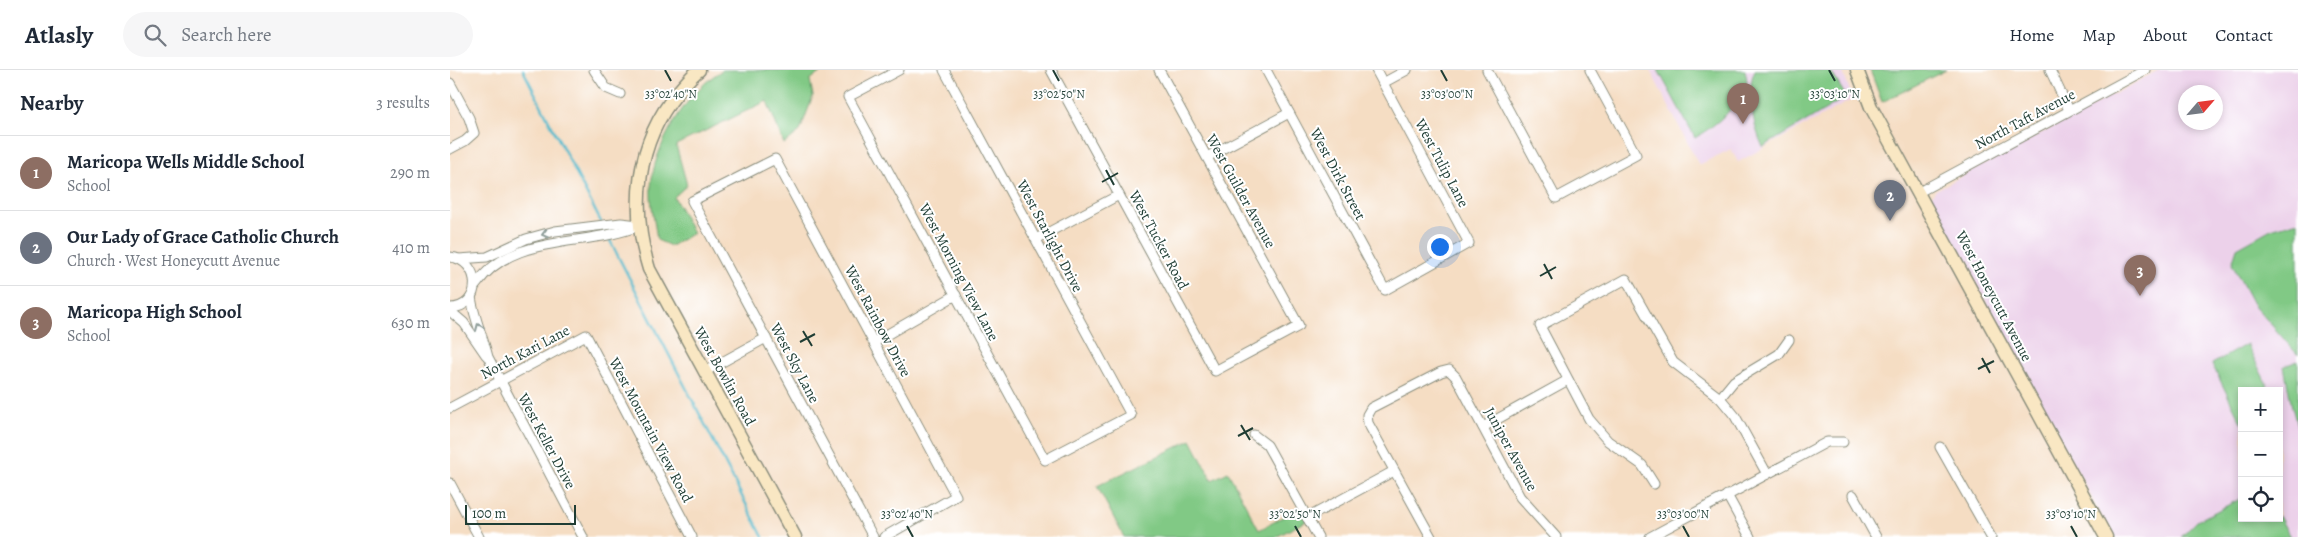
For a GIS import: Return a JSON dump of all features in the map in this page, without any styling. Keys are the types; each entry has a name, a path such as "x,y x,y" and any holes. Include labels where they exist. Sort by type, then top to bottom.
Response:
{"street":[{"path":"594,70 606,88 620,94"},
{"name":"West Bowlin Road","path":"699,70 672,99 653,132 646,151 640,179 639,225 641,243 649,268 795,537"},
{"name":"West Morning View Lane","path":"899,70 848,97 1045,460"},
{"name":"West Starlight Drive","path":"944,70 1131,414 1045,460"},
{"name":"West Tucker Road","path":"1051,70 1215,371"},
{"name":"West Guilder Avenue","path":"1159,70 1299,326 1215,371"},
{"name":"West Dirk Street","path":"1266,70 1385,290"},
{"name":"West Tulip Lane","path":"1376,70 1469,243 1385,290"},
{"path":"1383,83 1406,70"},
{"path":"1487,70 1556,198 1636,155 1590,70"},
{"name":"West Honeycutt Avenue","path":"1857,70 1871,107 2106,537"},
{"path":"2050,70 2069,110"},
{"name":"North Taft Avenue","path":"1919,192 2145,70"},
{"path":"450,83 469,118 474,133 465,141 450,149"},
{"path":"1207,157 1289,113"},
{"name":"West Sky Lane","path":"775,159 692,201 873,537"},
{"name":"West Rainbow Drive","path":"775,159 956,496 884,537"},
{"path":"1036,239 1119,196"},
{"path":"454,258 487,257 526,239 555,231 613,224 639,225"},
{"path":"450,310 471,298 476,285 490,268 515,254 554,242 617,233 639,225"},
{"path":"454,258 472,269 476,285"},
{"path":"1654,484 1642,465 1608,441 1589,419 1540,326 1626,279 1673,362 1720,398 1735,416 1767,474"},
{"path":"874,342 956,295"},
{"name":"West Keller Drive","path":"471,298 474,314 484,339 488,357"},
{"name":"West Keller Drive","path":"450,310 464,323 488,357 583,537"},
{"name":"North Kari Lane","path":"450,408 586,335"},
{"name":"West Mountain View Road","path":"586,335 692,537"},
{"path":"704,372 766,338"},
{"path":"1720,398 1734,381 1779,354 1789,340"},
{"name":"Juniper Avenue","path":"1394,471 1368,423 1367,415 1371,408 1441,372 1449,370 1456,377 1520,496 1556,537"},
{"path":"1483,427 1568,380"},
{"path":"1254,436 1267,445 1318,537"},
{"path":"1650,537 1827,442 1843,442"},
{"path":"1940,447 1991,537"},
{"path":"1307,518 1394,471 1431,537"},
{"path":"450,483 479,537"},
{"path":"1728,495 1750,537"},
{"path":"1853,495 1876,537"}],"shaded area":[{"path":"1650,70 1842,70 1853,99 1738,162 1731,149 1699,165"},
{"path":"2159,70 2298,70 2298,537 2113,537 1930,198 1936,190"}],"green space":[{"path":"723,70 820,70 821,72 810,80 813,96 800,131 784,144 767,101 676,145 687,185 674,197 693,233 671,246 657,240 651,200 653,171 665,137 685,105 710,79"},
{"path":"1658,70 1745,70 1747,82 1731,109 1710,128 1695,138"},
{"path":"1755,70 1830,70 1844,93 1841,100 1763,147 1752,109 1751,88"},
{"path":"1870,70 1946,70 1882,102"},
{"path":"2298,221 2298,355 2253,304 2232,264 2237,248 2271,229"},
{"path":"2247,344 2268,387 2238,387 2238,416 2212,364"},
{"path":"2298,361 2298,429 2284,366"},
{"path":"1191,440 1212,480 1228,472 1259,530 1302,507 1308,520 1276,537 1124,537 1097,486"},
{"path":"2238,500 2238,522 2282,522 2290,537 2181,537 2197,521"}],"waterway":[{"path":"523,70 601,222"},
{"path":"603,227 763,537"}],"place":[{"name":"Maricopa Wells Middle School","path":"1743,124"},
{"name":"Our Lady of Grace Catholic Church","path":"1890,221"},
{"name":"Maricopa High School","path":"2140,296"}]}
